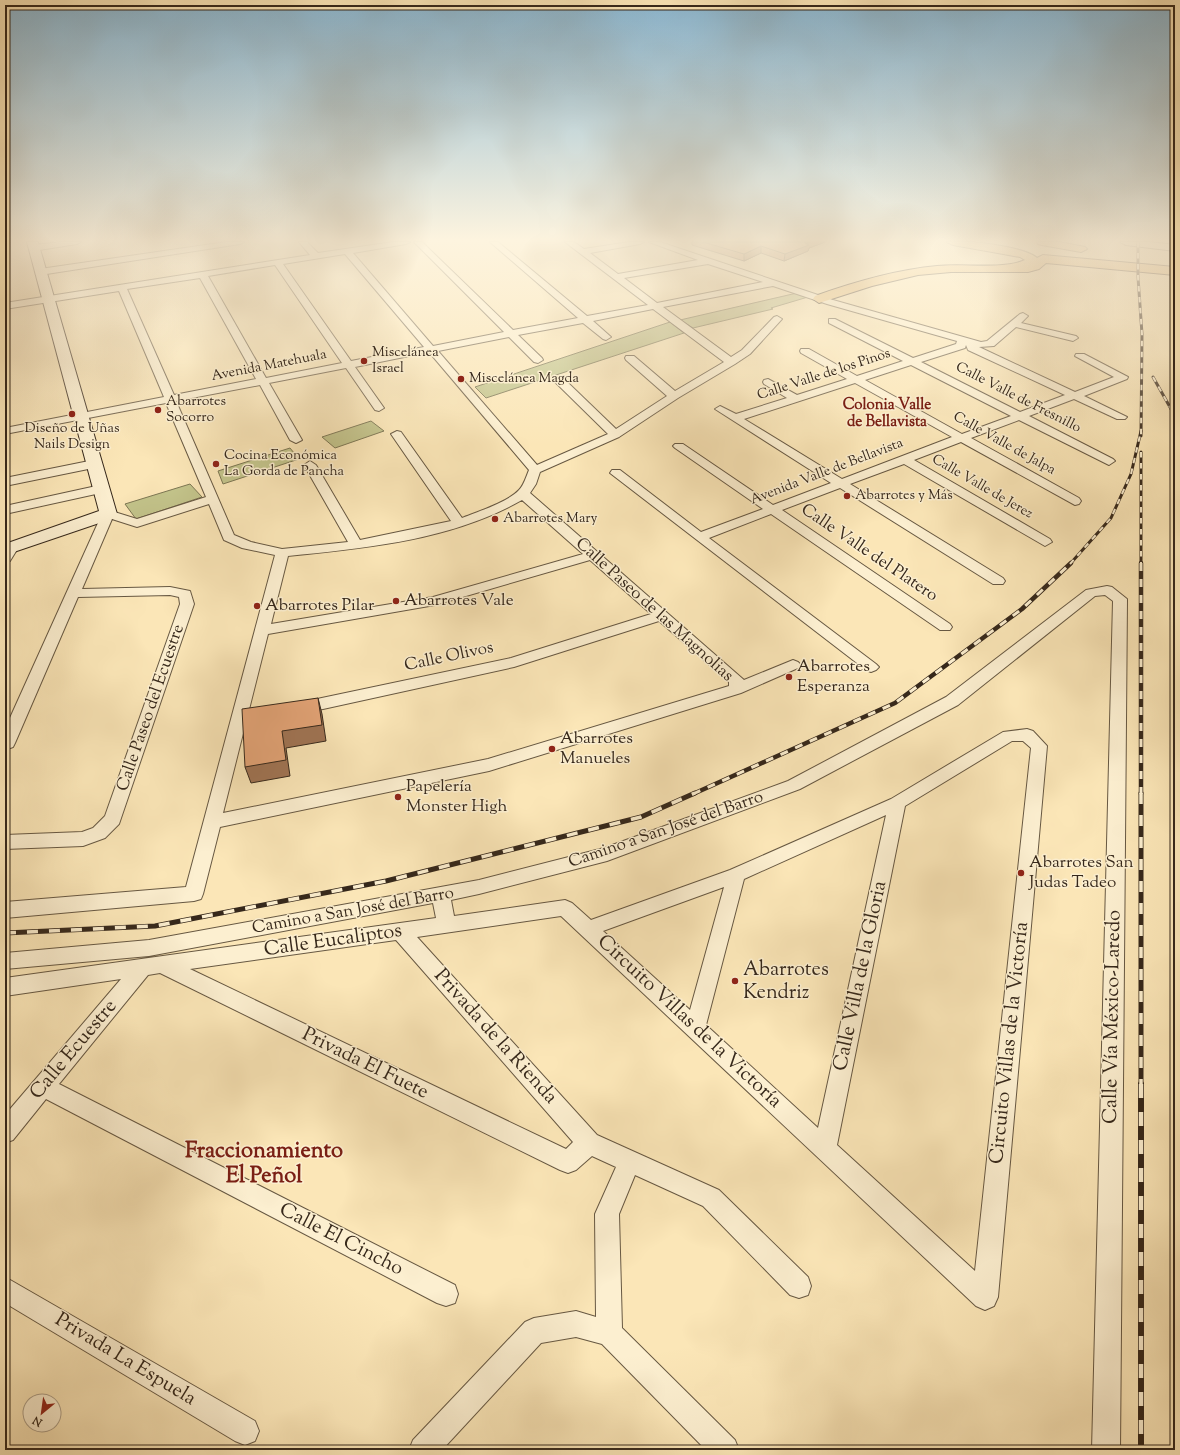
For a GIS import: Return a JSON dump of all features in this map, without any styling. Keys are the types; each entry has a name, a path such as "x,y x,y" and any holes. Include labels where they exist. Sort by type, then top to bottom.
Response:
{"street":[{"path":"5,744 7,743 73,593 104,502 51,310"},
{"path":"132,310 229,537 247,545 282,553 356,545 399,537 459,522 493,511 523,494 530,484 535,470 615,435 674,396 732,362 746,352 777,319"},
{"path":"222,310 296,440"},
{"path":"310,310 379,408"},
{"path":"397,310 535,470"},
{"path":"487,310 538,360"},
{"path":"574,310 606,337"},
{"name":"Avenida Matehuala","path":"5,431 631,310"},
{"path":"662,310 732,362"},
{"path":"858,310 969,344 1120,417"},
{"path":"969,344 990,344 1023,316"},
{"name":"Calle Valle de Fresnillo","path":"832,321 1109,461"},
{"path":"1014,324 1073,338"},
{"name":"Calle Valle de los Pinos","path":"735,418 969,344"},
{"name":"Calle Valle de Jalpa","path":"805,351 1075,501"},
{"name":"Avenida Valle de Bellavista","path":"699,536 1123,377 1080,356"},
{"path":"630,358 674,396"},
{"path":"558,380 615,435"},
{"path":"768,382 796,399"},
{"path":"720,409 998,581"},
{"path":"397,434 459,522"},
{"name":"Calle Valle del Platero","path":"679,446 945,627"},
{"name":"Calle Valle de Jerez","path":"904,459 1045,542"},
{"path":"5,482 94,464"},
{"path":"310,464 356,545"},
{"path":"616,473 871,667"},
{"name":"Calle Paseo de las Magnolias","path":"213,822 489,765 736,688 737,681 523,494"},
{"path":"5,510 104,502 137,523 213,499"},
{"path":"6,548 104,502"},
{"path":"5,910 194,894 213,822 248,715 262,630 282,553"},
{"path":"262,630 436,601 593,555"},
{"name":"Camino a San José del Barro","path":"5,961 149,948 480,887 607,854 794,785 952,701 1092,593 1107,590"},
{"name":"Calle Vía México-Laredo","path":"1106,1450 1120,599 1107,590"},
{"name":"Calle Paseo del Ecuestre","path":"5,842 82,839 99,832 113,819 187,604 185,594 170,591 73,593"},
{"name":"Calle Olivos","path":"285,709 322,704 514,662 662,615"},
{"path":"736,688 792,665"},
{"name":"Circuito Villas de la Victoría","path":"566,908 588,929 825,1148 985,1298 1039,746 1027,735 1009,736 896,803 736,876 588,929"},
{"name":"Calle Villa de la Gloria","path":"825,1148 896,803"},
{"path":"695,1028 736,876"},
{"path":"440,894 447,925"},
{"name":"Calle Eucaliptos","path":"5,987 566,908"},
{"name":"Privada de la Rienda","path":"401,932 589,1143"},
{"name":"Calle Ecuestre","path":"5,1132 152,967"},
{"name":"Privada El Fuete","path":"152,967 568,1162 589,1143"},
{"name":"Calle El Cincho","path":"44,1087 446,1294"},
{"path":"589,1143 711,1198 799,1286"},
{"path":"609,1333 608,1214 630,1161"},
{"name":"Privada La Espuela","path":"5,1289 245,1431"},
{"path":"423,1450 534,1331 576,1324 609,1333 725,1450"}],"green space":[{"path":"724,310 769,310 693,328 680,320"},
{"path":"670,322 684,333 486,398 475,387"},
{"path":"371,421 384,431 335,448 322,437"},
{"path":"290,448 299,459 223,484 218,471"},
{"path":"190,484 202,497 136,519 125,504"}],"building":[{"path":"318,698 322,725 282,731 286,760 245,767 242,709"}],"railway":[{"path":"1140,310 1142,334 1141,436"},
{"path":"1153,377 1175,416"},
{"path":"1070,564 1111,518 1131,474 1141,431"},
{"path":"1141,452 1141,1450"},
{"path":"693,794 895,703 1022,609 1070,564"},
{"path":"5,933 155,926 386,881 641,817 695,793"}],"place":[{"name":"Miscelánea Israel","path":"364,361"},
{"name":"Miscelánea Magda","path":"461,379"},
{"name":"Abarrotes Socorro","path":"158,410"},
{"name":"Diseño de Uñas Nails Design","path":"72,414"},
{"name":"Cocina Económica La Gorda de Pancha","path":"216,464"},
{"name":"Abarrotes y Más","path":"847,496"},
{"name":"Abarrotes Mary","path":"495,519"},
{"name":"Abarrotes Vale","path":"396,601"},
{"name":"Abarrotes Pilar","path":"257,606"},
{"name":"Abarrotes Esperanza","path":"789,677"},
{"name":"Abarrotes Manueles","path":"552,749"},
{"name":"Papelería Monster High","path":"398,797"},
{"name":"Abarrotes San Judas Tadeo","path":"1021,873"},
{"name":"Abarrotes Kendriz","path":"735,981"}],"district":[{"name":"Colonia Valle de Bellavista","path":"887,414"},
{"name":"Fraccionamiento El Peñol","path":"264,1164"}]}
